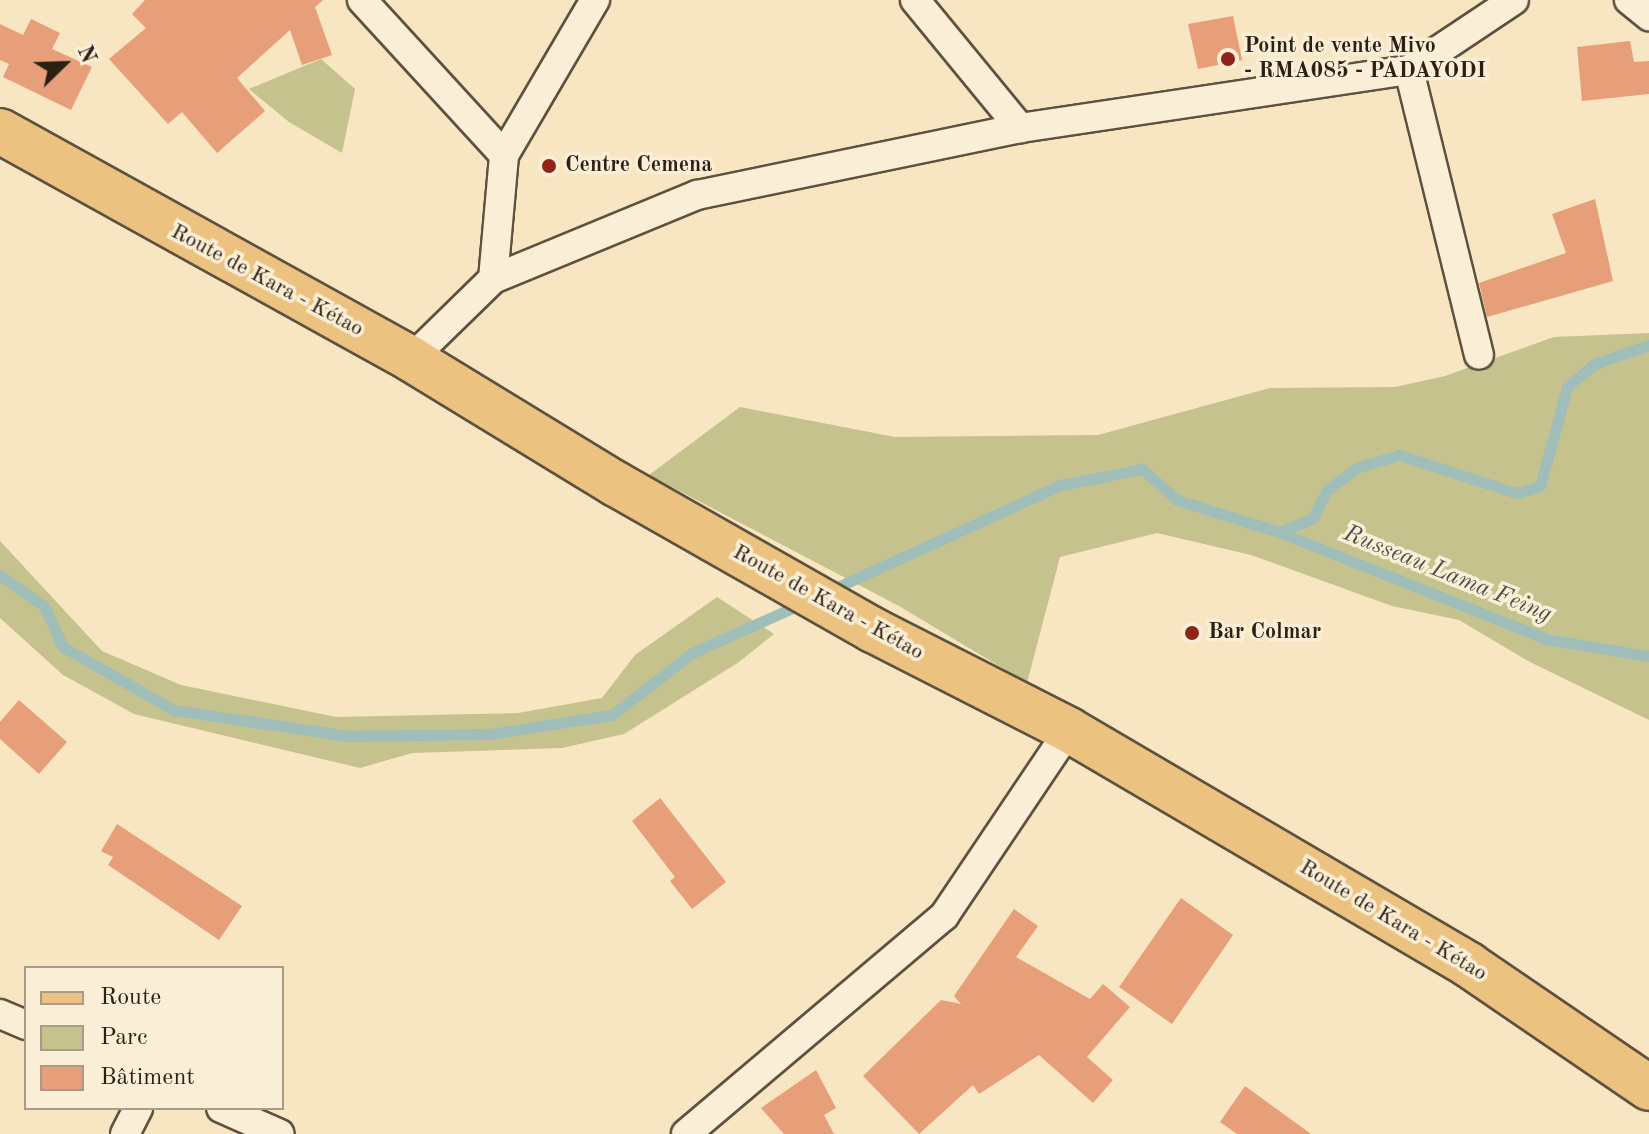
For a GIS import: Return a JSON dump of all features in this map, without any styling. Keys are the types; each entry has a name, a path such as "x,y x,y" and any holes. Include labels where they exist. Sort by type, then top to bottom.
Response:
{"main road":[{"name":"Route de Kara - Kétao","path":"0,131 411,359 616,484 873,630 1069,730 1469,965 1649,1088"}],"street":[{"path":"362,0 504,155"},
{"path":"493,279 504,155 595,0"},
{"path":"915,0 1020,128"},
{"path":"411,359 493,279 697,195 1020,128 1409,70 1514,0"},
{"path":"1629,0 1649,16"},
{"path":"1409,70 1479,355"},
{"path":"686,1134 944,916 1069,730"},
{"path":"0,1014 24,1024"},
{"path":"125,1134 137,1110"},
{"path":"226,1110 280,1134"}],"green space":[{"path":"321,59 355,89 342,153 289,122 249,89"},
{"path":"1649,333 1649,720 1530,662 1459,620 1392,606 1251,555 1157,533 1060,557 1027,683 899,606 649,475 740,407 895,437 1098,435 1270,388 1395,387 1445,376 1554,337"},
{"path":"0,541 102,651 181,685 336,717 518,713 602,698 635,655 717,597 774,634 739,662 624,734 562,748 412,753 360,768 134,714 63,675 0,618"}],"building":[{"path":"145,0 323,0 315,7 332,55 302,65 290,30 237,78 265,111 217,153 182,112 168,124 109,59 146,28 132,14"},
{"path":"1233,16 1242,60 1198,69 1188,24"},
{"path":"31,19 60,33 52,49 92,67 71,110 3,77 9,64 0,60 0,24 23,35"},
{"path":"1630,41 1634,62 1649,61 1649,94 1582,101 1577,47"},
{"path":"1595,199 1613,281 1487,317 1479,283 1566,253 1552,214"},
{"path":"19,700 67,742 39,774 0,739 0,722"},
{"path":"660,798 726,882 692,909 670,881 675,877 632,821"},
{"path":"117,824 242,906 219,940 108,865 113,857 101,851"},
{"path":"1181,898 1233,935 1172,1024 1119,987"},
{"path":"1014,909 1038,926 1016,957 1090,999 1103,984 1130,1007 1087,1057 1113,1080 1093,1103 1039,1055 979,1094 973,1085 919,1134 863,1076 941,1000 961,1004 954,996"},
{"path":"816,1070 836,1108 824,1115 834,1134 784,1134 761,1108"},
{"path":"1245,1086 1311,1134 1237,1134 1220,1122"}],"waterway":[{"name":"Russeau Lama Feing","path":"1279,532 1313,518 1326,491 1356,468 1399,455 1517,493 1540,486 1567,387 1594,364 1649,345"},
{"name":"Russeau Lama Feing","path":"829,591 1061,485 1142,469 1177,500 1279,532 1546,639 1649,656"},
{"path":"0,575 44,606 63,647 174,710 348,736 490,734 612,715 692,653 803,603"}],"place":[{"name":"Point de vente Mivo - RMA085 - PADAYODI","path":"1228,59"},
{"name":"Centre Cemena","path":"549,166"},
{"name":"Bar Colmar","path":"1192,633"}]}
